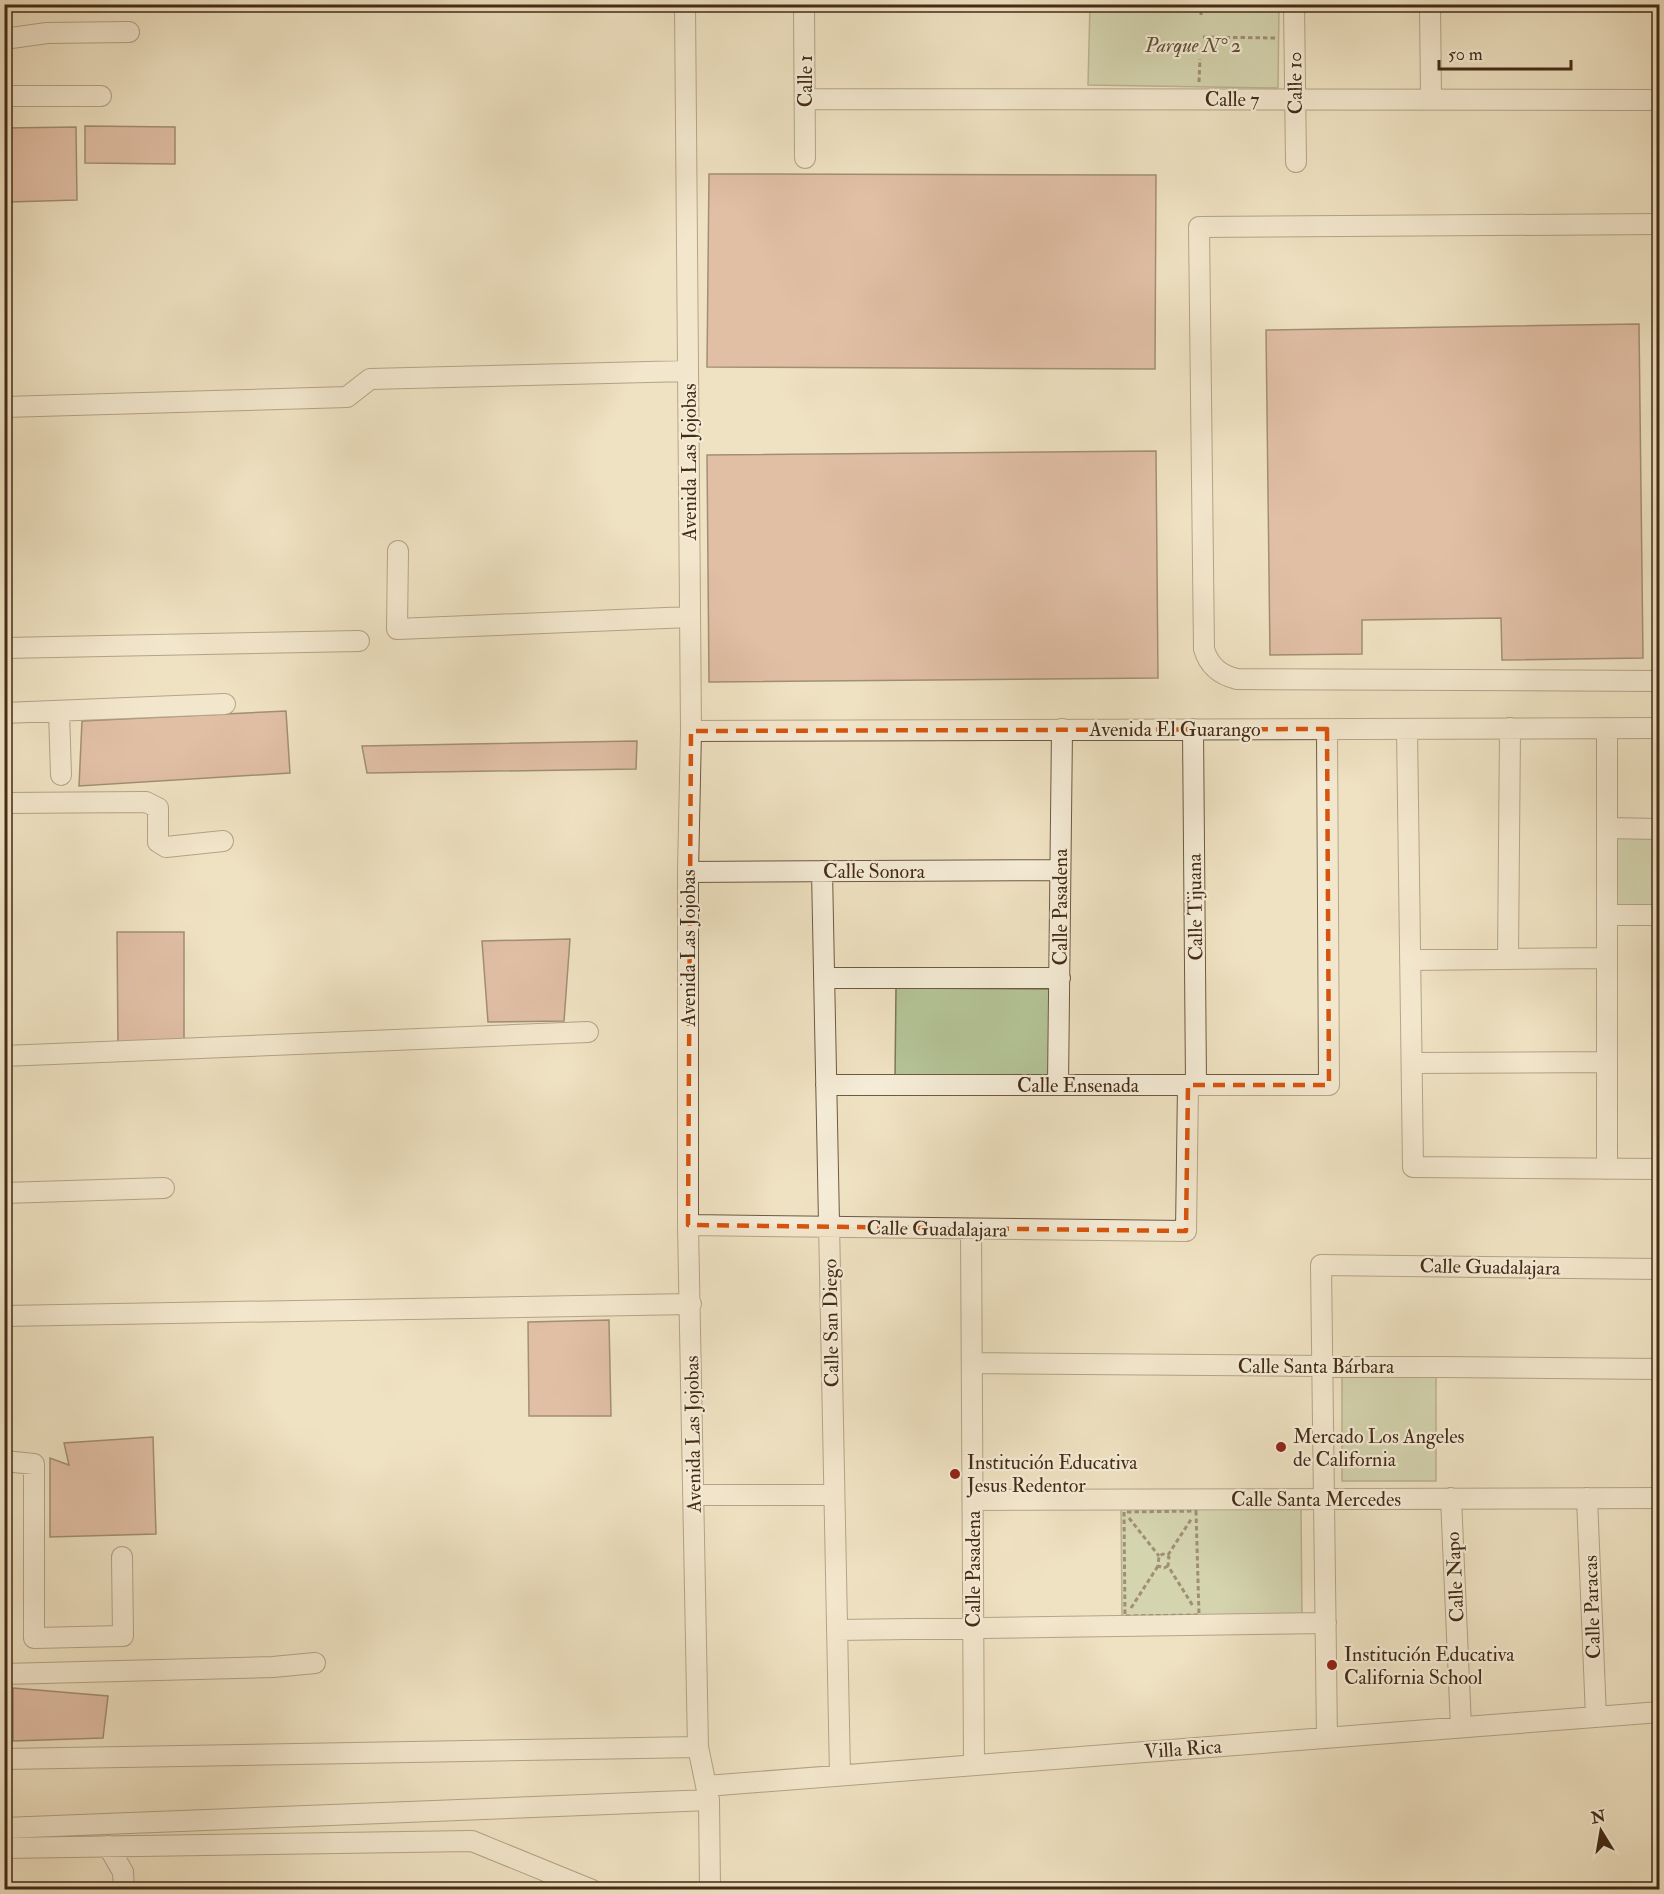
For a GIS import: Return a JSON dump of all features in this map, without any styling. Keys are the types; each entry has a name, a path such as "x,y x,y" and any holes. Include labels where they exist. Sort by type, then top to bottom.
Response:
{"street":[{"name":"Avenida Las Jojobas","path":"685,4 691,731 688,872 688,1225 698,1747 708,1793 710,1890"},
{"name":"Calle 1","path":"804,4 805,158"},
{"name":"Calle 10","path":"1294,4 1296,162"},
{"path":"1430,4 1431,99"},
{"path":"4,39 47,33 129,32"},
{"path":"4,96 101,96"},
{"name":"Calle 7","path":"805,99 1659,100"},
{"path":"1659,224 1199,227 1204,649 1212,667 1227,677 1237,679 1659,681"},
{"path":"4,407 347,397 370,379 688,371"},
{"path":"398,551 397,629 690,618"},
{"path":"4,648 359,641"},
{"path":"4,713 225,704"},
{"path":"59,711 61,775"},
{"path":"1508,959 1510,728"},
{"path":"1606,728 1607,1169"},
{"name":"Avenida El Guarango","path":"691,731 1659,728"},
{"name":"Calle Pasadena","path":"1058,1085 1062,729"},
{"name":"Calle Tijuana","path":"1186,1231 1192,1085 1193,729"},
{"name":"Calle Ensenada","path":"826,1085 1329,1085 1327,729"},
{"path":"1407,729 1413,1167 1659,1169"},
{"path":"4,803 146,802 158,808 158,842 166,847 223,841"},
{"path":"1607,828 1659,829"},
{"name":"Calle Sonora","path":"688,872 1060,870"},
{"name":"Calle San Diego","path":"822,871 840,1775"},
{"path":"1606,915 1659,915"},
{"path":"1410,960 1606,958"},
{"path":"824,978 1060,978"},
{"path":"4,1056 588,1032"},
{"path":"1412,1063 1607,1062"},
{"path":"4,1193 164,1188"},
{"name":"Calle Guadalajara","path":"688,1225 1186,1231"},
{"name":"Calle Pasadena","path":"971,1229 974,1765"},
{"name":"Calle Guadalajara","path":"1322,1366 1321,1265 1659,1269"},
{"path":"4,1316 691,1304"},
{"name":"Calle Santa Bárbara","path":"972,1363 1659,1369"},
{"path":"1322,1366 1327,1738"},
{"path":"4,1461 34,1464 34,1638 123,1636 122,1557"},
{"path":"693,1496 834,1495"},
{"name":"Calle Napo","path":"1451,1498 1461,1727"},
{"name":"Calle Paracas","path":"1587,1498 1596,1717"},
{"name":"Calle Santa Mercedes","path":"973,1500 1124,1506 1324,1499 1659,1498"},
{"path":"837,1630 974,1628 1125,1621 1326,1623"},
{"path":"4,1674 273,1667 315,1663"},
{"name":"Villa Rica","path":"4,1828 708,1793 840,1775 1659,1712"},
{"path":"4,1759 698,1747"},
{"path":"4,1848 472,1841 592,1890"},
{"path":"108,1846 123,1872 124,1890"}],"path":[{"path":"1201,4 1201,15"},
{"path":"1203,37 1275,38"},
{"path":"1199,84 1200,59"},
{"path":"1124,1506 1196,1505"},
{"path":"1196,1505 1168,1555 1170,1562 1168,1566 1199,1620"},
{"path":"1196,1505 1199,1620"},
{"path":"1124,1506 1159,1556 1158,1566 1125,1621"},
{"path":"1124,1506 1125,1621"},
{"path":"1159,1556 1168,1555"},
{"path":"1158,1566 1164,1568 1168,1566"},
{"path":"1125,1621 1199,1620"}],"highlighted area":[{"path":"1327,729 1329,1085 1188,1085 1186,1231 688,1225 691,731"}],"green space":[{"name":"Parque N° 2","path":"1090,5 1279,5 1278,88 1088,85"},
{"path":"1615,835 1659,836 1659,907 1612,906"},
{"path":"896,988 1050,989 1049,1078 895,1077"},
{"path":"1342,1376 1436,1376 1436,1481 1342,1481"},
{"path":"1301,1506 1302,1616 1122,1618 1121,1509"}],"building":[{"path":"85,126 175,127 175,164 85,163"},
{"path":"76,127 77,200 9,202 4,128"},
{"path":"709,174 1156,175 1155,369 707,367"},
{"path":"1639,324 1643,658 1502,660 1501,618 1362,620 1362,654 1270,655 1266,330"},
{"path":"1156,451 1158,678 709,682 707,455"},
{"path":"286,711 290,773 79,786 82,721"},
{"path":"637,741 636,769 367,773 362,746"},
{"path":"117,932 184,932 184,1045 118,1046"},
{"path":"570,939 564,1021 488,1022 482,941"},
{"path":"609,1320 611,1416 529,1416 528,1322"},
{"path":"153,1437 156,1534 50,1537 50,1458 69,1465 64,1443"},
{"path":"13,1688 108,1696 103,1738 13,1741"}],"place":[{"name":"Mercado Los Angeles de California","path":"1281,1447"},
{"name":"Institución Educativa Jesus Redentor","path":"955,1474"},
{"name":"Institución Educativa California School","path":"1332,1665"}]}
